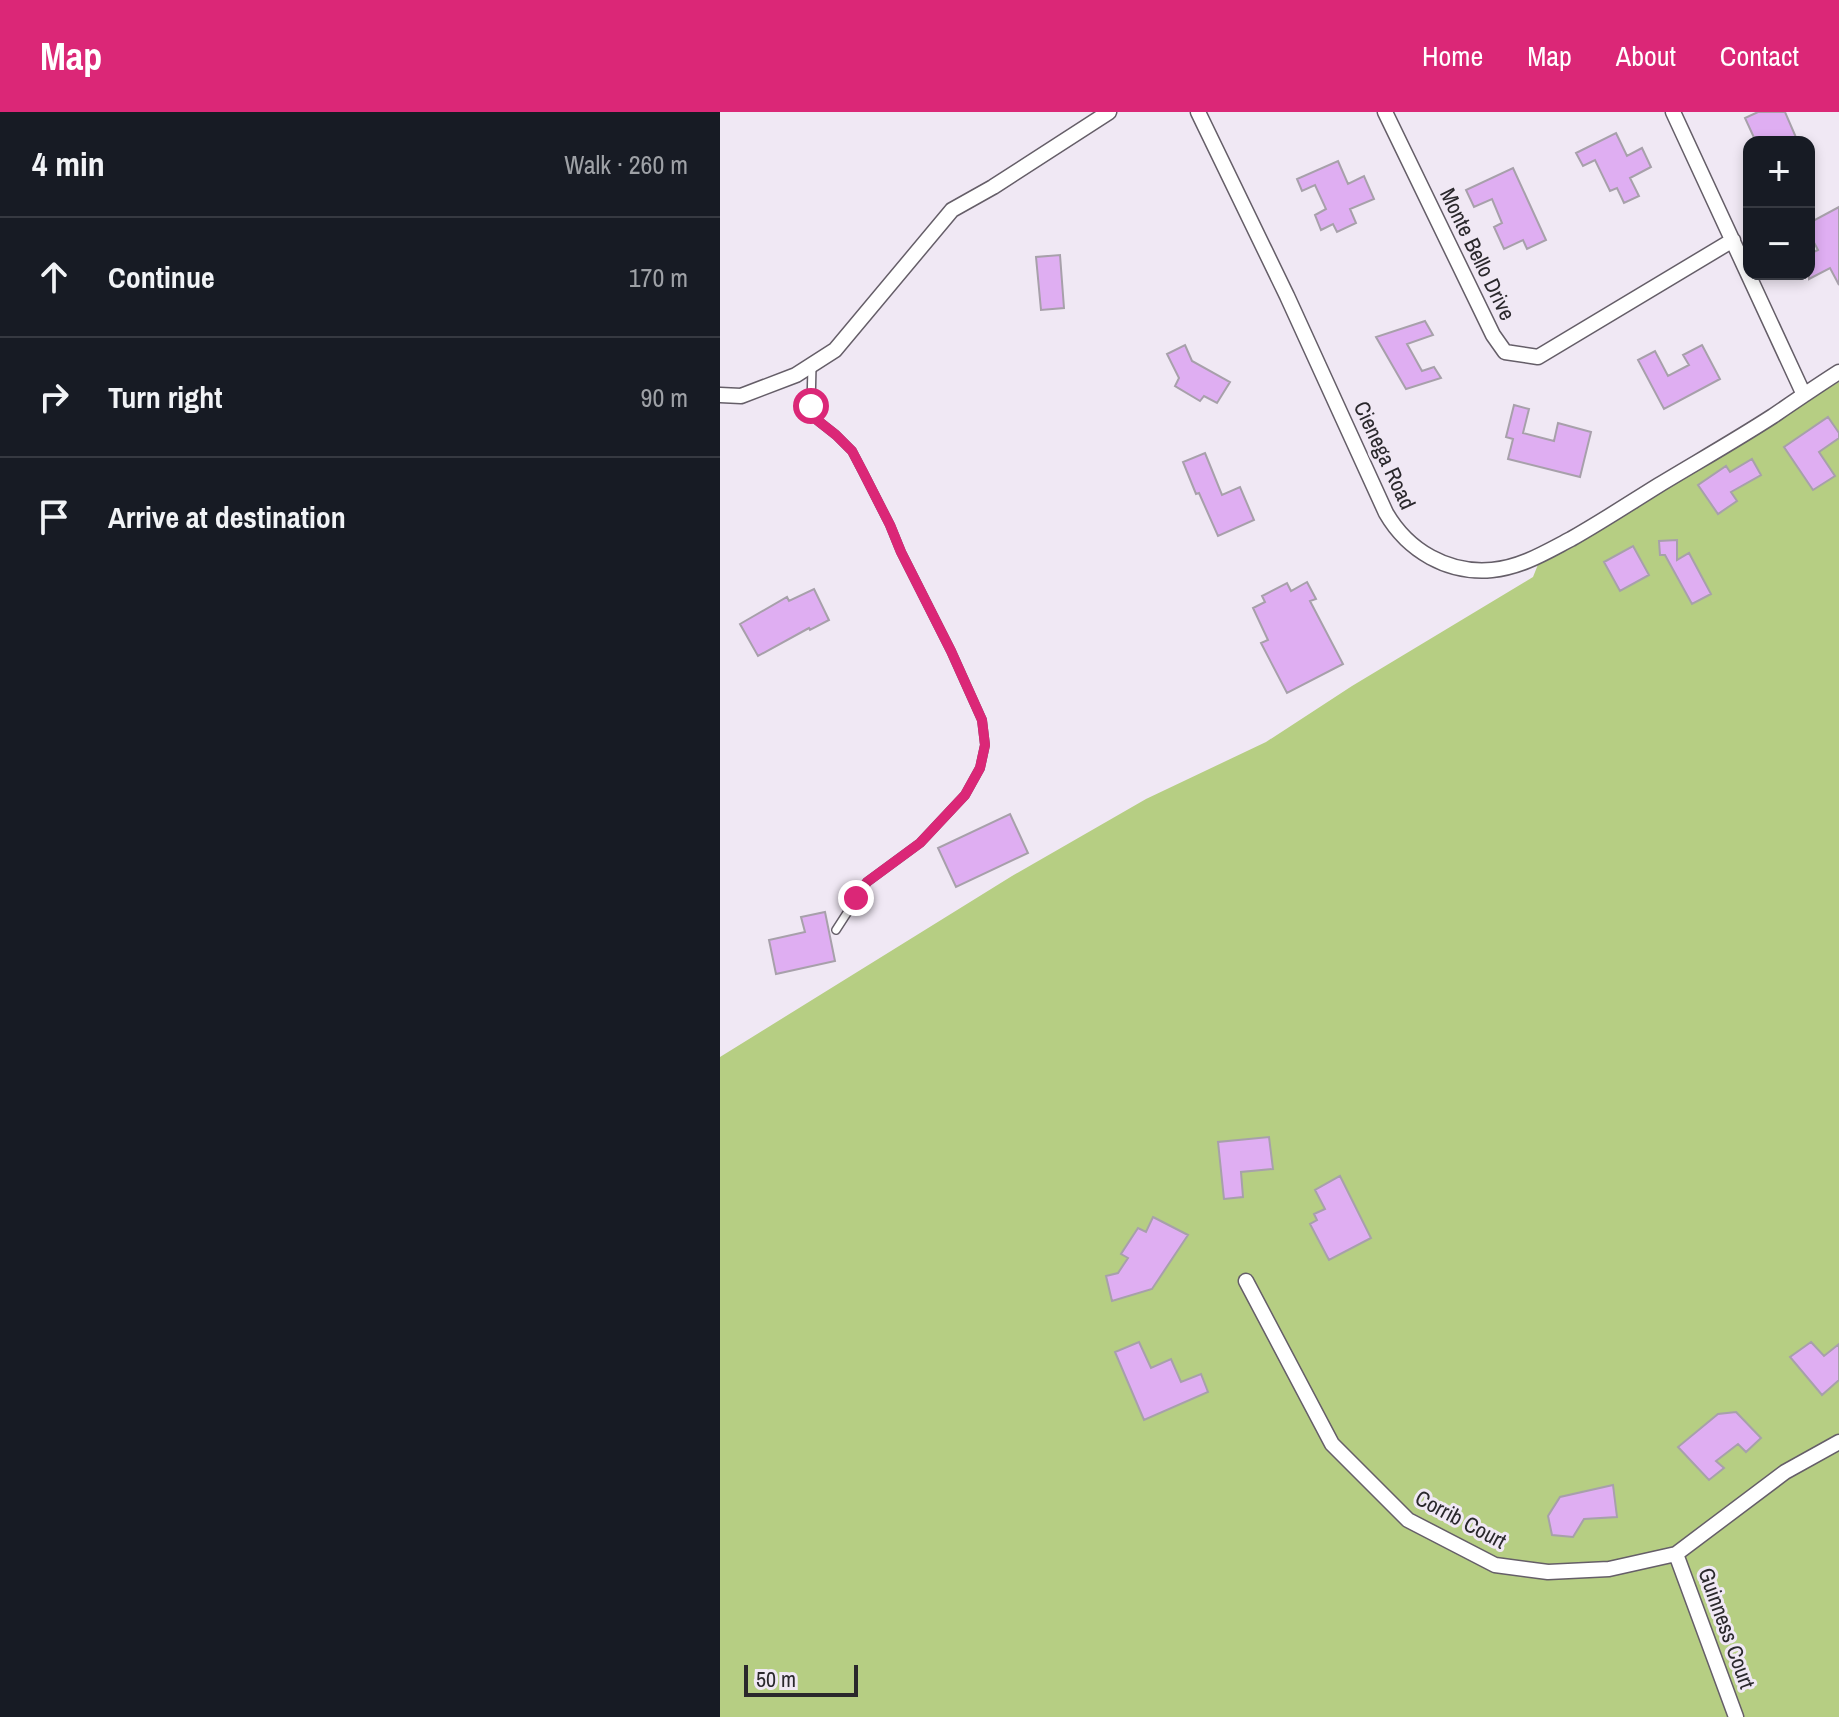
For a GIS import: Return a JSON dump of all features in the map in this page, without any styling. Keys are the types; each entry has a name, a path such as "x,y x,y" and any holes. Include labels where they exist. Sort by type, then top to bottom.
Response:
{"street":[{"path":"720,395 741,396 796,375 835,350 952,210 1109,112"},
{"name":"Cienega Road","path":"1198,112 1287,296 1386,513 1409,543 1443,563 1489,571 1522,564 1537,557 1610,516 1839,372"},
{"name":"Monte Bello Drive","path":"1385,112 1493,335 1505,352 1538,357 1733,240"},
{"path":"1673,112 1804,395"},
{"name":"Corrib Court","path":"1246,1281 1332,1444 1408,1520 1495,1565 1548,1572 1609,1569 1676,1554 1785,1472 1839,1442"},
{"name":"Guinness Court","path":"1676,1554 1736,1717"}],"lane":[{"path":"812,364 811,406 817,420 852,451 863,472 982,720 985,745 980,768 965,795 920,843 867,882 836,930"}],"green space":[{"path":"1839,382 1839,1717 720,1717 720,1057 1012,876 1146,799 1266,742 1352,686 1533,577 1545,547"}],"building":[{"path":"1758,112 1785,112 1795,136 1753,136 1745,118"},
{"path":"1616,133 1627,156 1642,148 1651,167 1630,178 1639,196 1624,203 1617,188 1610,191 1595,160 1583,166 1576,153"},
{"path":"1338,161 1348,184 1364,176 1374,199 1350,209 1356,223 1337,232 1333,224 1321,230 1315,215 1326,209 1315,185 1302,191 1297,179"},
{"path":"1513,168 1546,240 1527,249 1523,240 1504,249 1494,227 1502,223 1492,199 1474,207 1466,190"},
{"path":"1839,207 1839,285 1830,268 1815,276 1815,251 1818,250 1815,244 1815,220"},
{"path":"1060,255 1064,308 1041,310 1036,257"},
{"path":"1425,321 1433,335 1407,344 1422,371 1434,367 1441,378 1406,389 1376,337"},
{"path":"1185,345 1192,361 1230,382 1217,403 1204,396 1200,401 1175,386 1179,378 1167,354"},
{"path":"1702,345 1720,379 1664,409 1638,360 1655,351 1668,376 1689,365 1683,355"},
{"path":"1514,405 1529,409 1523,433 1554,441 1558,423 1591,432 1580,477 1508,459 1513,439 1506,437"},
{"path":"1828,417 1839,438 1819,452 1835,476 1813,490 1784,447"},
{"path":"1205,453 1222,495 1240,487 1254,520 1218,536 1183,462"},
{"path":"1752,459 1761,475 1731,492 1737,501 1718,514 1698,485 1726,466 1730,472"},
{"path":"1677,540 1677,560 1689,553 1711,594 1692,604 1665,555 1660,555 1659,541"},
{"path":"1633,546 1649,575 1620,591 1604,562"},
{"path":"1307,582 1316,599 1310,601 1343,664 1287,693 1261,643 1268,640 1253,608 1265,602 1262,596 1287,583 1291,591"},
{"path":"814,589 829,620 758,656 740,624 787,597 789,601"},
{"path":"1010,814 1028,853 956,887 938,848"},
{"path":"825,912 835,961 776,974 769,940 805,932 801,917"},
{"path":"1269,1137 1273,1169 1241,1172 1243,1197 1224,1199 1218,1142"},
{"path":"1340,1176 1371,1238 1329,1260 1310,1224 1317,1220 1314,1214 1325,1209 1315,1190"},
{"path":"1153,1217 1188,1235 1152,1289 1112,1301 1106,1276 1118,1273 1128,1258 1121,1254 1138,1228 1146,1232"},
{"path":"1139,1342 1151,1368 1171,1359 1181,1382 1201,1374 1208,1392 1144,1420 1115,1352"},
{"path":"1811,1342 1824,1356 1839,1344 1839,1380 1822,1395 1790,1357"},
{"path":"1736,1412 1761,1438 1746,1452 1738,1444 1716,1461 1724,1468 1709,1480 1678,1447 1718,1414"},
{"path":"1613,1485 1617,1517 1584,1519 1573,1537 1552,1535 1548,1516 1560,1497"}],"route":[{"path":"811,406 817,420 852,451 863,472 982,720 985,745 980,768 965,795 920,843 867,882 856,898"}]}
